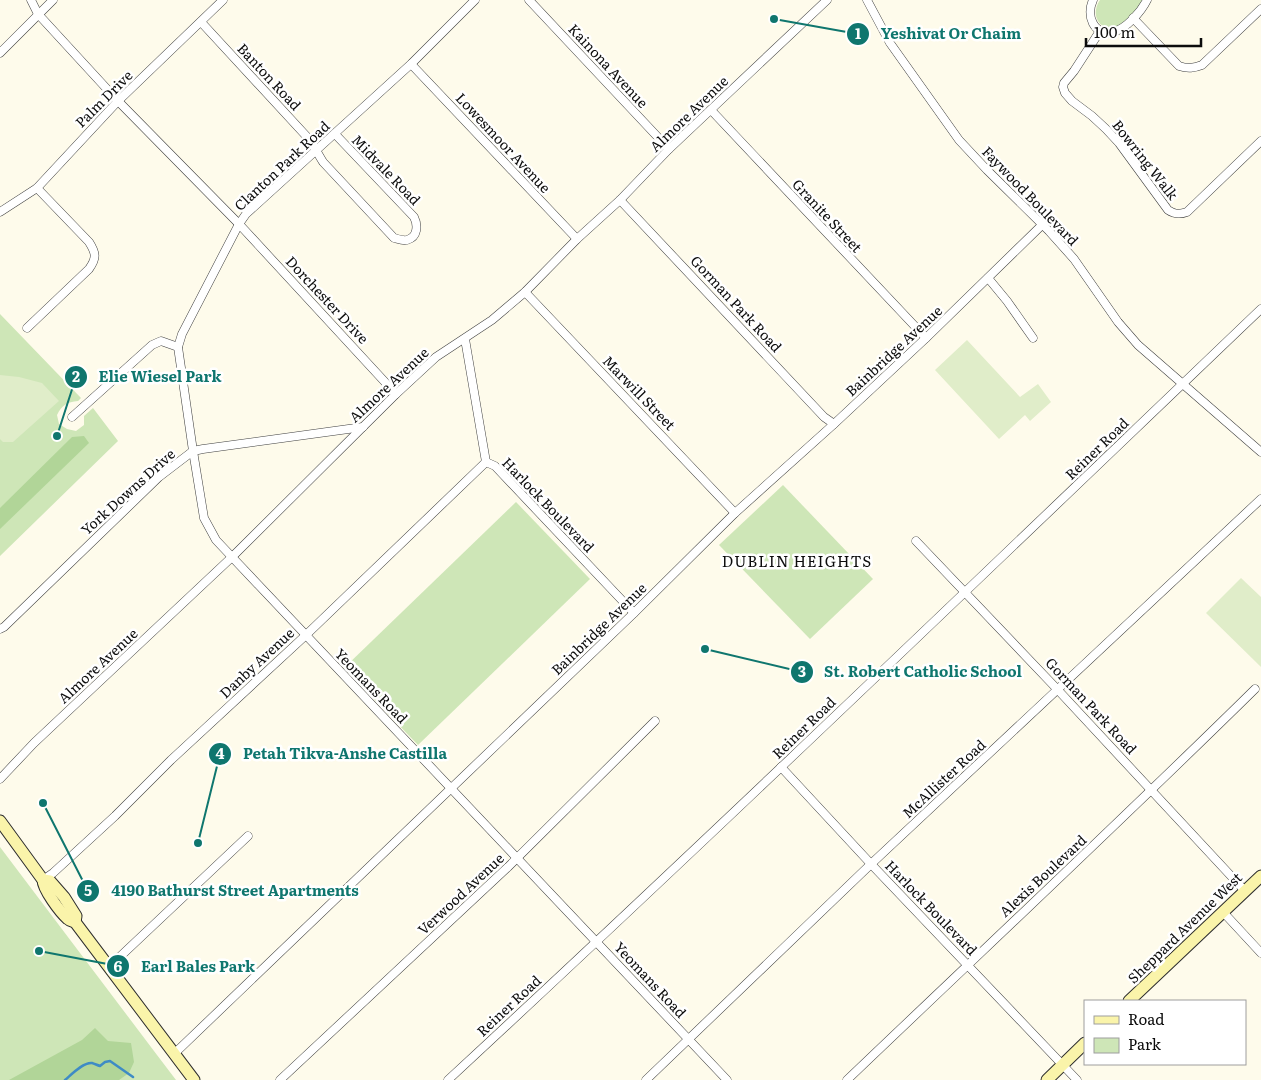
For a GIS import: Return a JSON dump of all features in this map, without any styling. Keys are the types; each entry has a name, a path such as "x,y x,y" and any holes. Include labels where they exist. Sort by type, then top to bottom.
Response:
{"main road":[{"path":"0,821 43,880 50,881 61,894 76,916 75,922 194,1080"},
{"name":"Sheppard Avenue West","path":"1130,1000 1261,876"},
{"path":"1047,1080 1084,1044"}],"street":[{"name":"Dorchester Drive","path":"31,0 38,14 118,101 239,224 396,394"},
{"path":"0,53 54,0"},
{"name":"Palm Drive","path":"0,212 36,188 118,101 223,0"},
{"name":"Clanton Park Road","path":"178,347 182,334 246,214 411,64 475,0"},
{"name":"Kainona Avenue","path":"529,0 669,149"},
{"name":"Almore Avenue","path":"0,779 34,743 232,557 396,394 436,357 492,320 525,292 577,239 620,200 669,149 826,0"},
{"name":"Faywood Boulevard","path":"867,0 890,43 959,140 1043,224 1074,260 1118,322 1138,344 1261,452"},
{"path":"1093,0 1090,6 1090,15 1094,24 1100,31 1111,32 1116,31 1133,18 1147,0"},
{"path":"1133,18 1179,66 1195,68 1202,64 1261,9"},
{"name":"Banton Road","path":"200,22 309,139 317,150"},
{"name":"Bowring Walk","path":"1100,31 1064,83 1065,93 1119,143 1168,210 1176,214 1187,212 1261,141"},
{"name":"Lowesmoor Avenue","path":"411,64 577,239"},
{"name":"Granite Street","path":"711,110 926,338"},
{"name":"Midvale Road","path":"317,150 323,162 394,238 407,240 412,237 417,230 417,222 335,134"},
{"path":"27,328 89,269 94,263 95,257 94,250 89,242 36,188"},
{"name":"Gorman Park Road","path":"620,200 824,417 834,424"},
{"name":"Bainbridge Avenue","path":"175,1053 452,789 735,513 926,338 1043,224"},
{"path":"988,278 1033,338"},
{"name":"Marwill Street","path":"525,292 735,513"},
{"name":"Reiner Road","path":"448,1080 597,942 1261,309"},
{"name":"Harlock Boulevard","path":"465,339 486,462 495,466 634,613"},
{"path":"72,417 152,344 162,341 178,347"},
{"name":"Yeomans Road","path":"178,347 204,518 216,540 727,1080"},
{"name":"York Downs Drive","path":"0,629 159,477 193,451 363,427"},
{"name":"Danby Avenue","path":"43,880 53,873 306,635 486,462"},
{"name":"McAllister Road","path":"646,1080 871,864 1261,499"},
{"name":"Gorman Park Road","path":"916,541 1245,891"},
{"name":"Alexis Boulevard","path":"847,1080 1152,790 1255,689"},
{"name":"Verwood Avenue","path":"280,1080 517,858 655,721"},
{"name":"Harlock Boulevard","path":"781,767 1077,1080"},
{"path":"109,967 248,836"},
{"path":"1223,912 1261,953"}],"green space":[{"path":"1100,0 1144,0 1124,23 1110,28 1101,24 1096,16 1097,5"},
{"path":"0,314 81,398 78,401 63,406 57,415 59,424 67,429 76,431 84,425 84,416 93,408 118,441 0,556"},
{"path":"967,340 1020,397 1038,384 1051,402 1030,421 1025,415 999,439 935,370"},
{"path":"0,375 19,377 42,383 59,401 13,442 3,442 0,439"},
{"path":"84,436 89,443 0,529 0,508 72,437"},
{"path":"783,485 873,579 810,639 719,545"},
{"path":"516,502 590,579 418,745 344,668"},
{"path":"1241,578 1261,597 1261,667 1206,613"},
{"path":"0,847 157,1055 176,1080 0,1080"},
{"path":"95,1028 108,1041 131,1043 134,1062 129,1073 119,1080 9,1080 82,1040"}],"waterway":[{"path":"65,1080 77,1069 89,1063 100,1066 110,1061 133,1077"}],"place":[{"name":"Yeshivat Or Chaim","path":"774,19"},
{"name":"Elie Wiesel Park","path":"57,436"},
{"name":"St. Robert Catholic School","path":"705,649"},
{"name":"4190 Bathurst Street Apartments","path":"43,803"},
{"name":"Petah Tikva-Anshe Castilla","path":"198,843"},
{"name":"Earl Bales Park","path":"39,951"}],"district":[{"name":"DUBLIN HEIGHTS","path":"797,562"}]}
